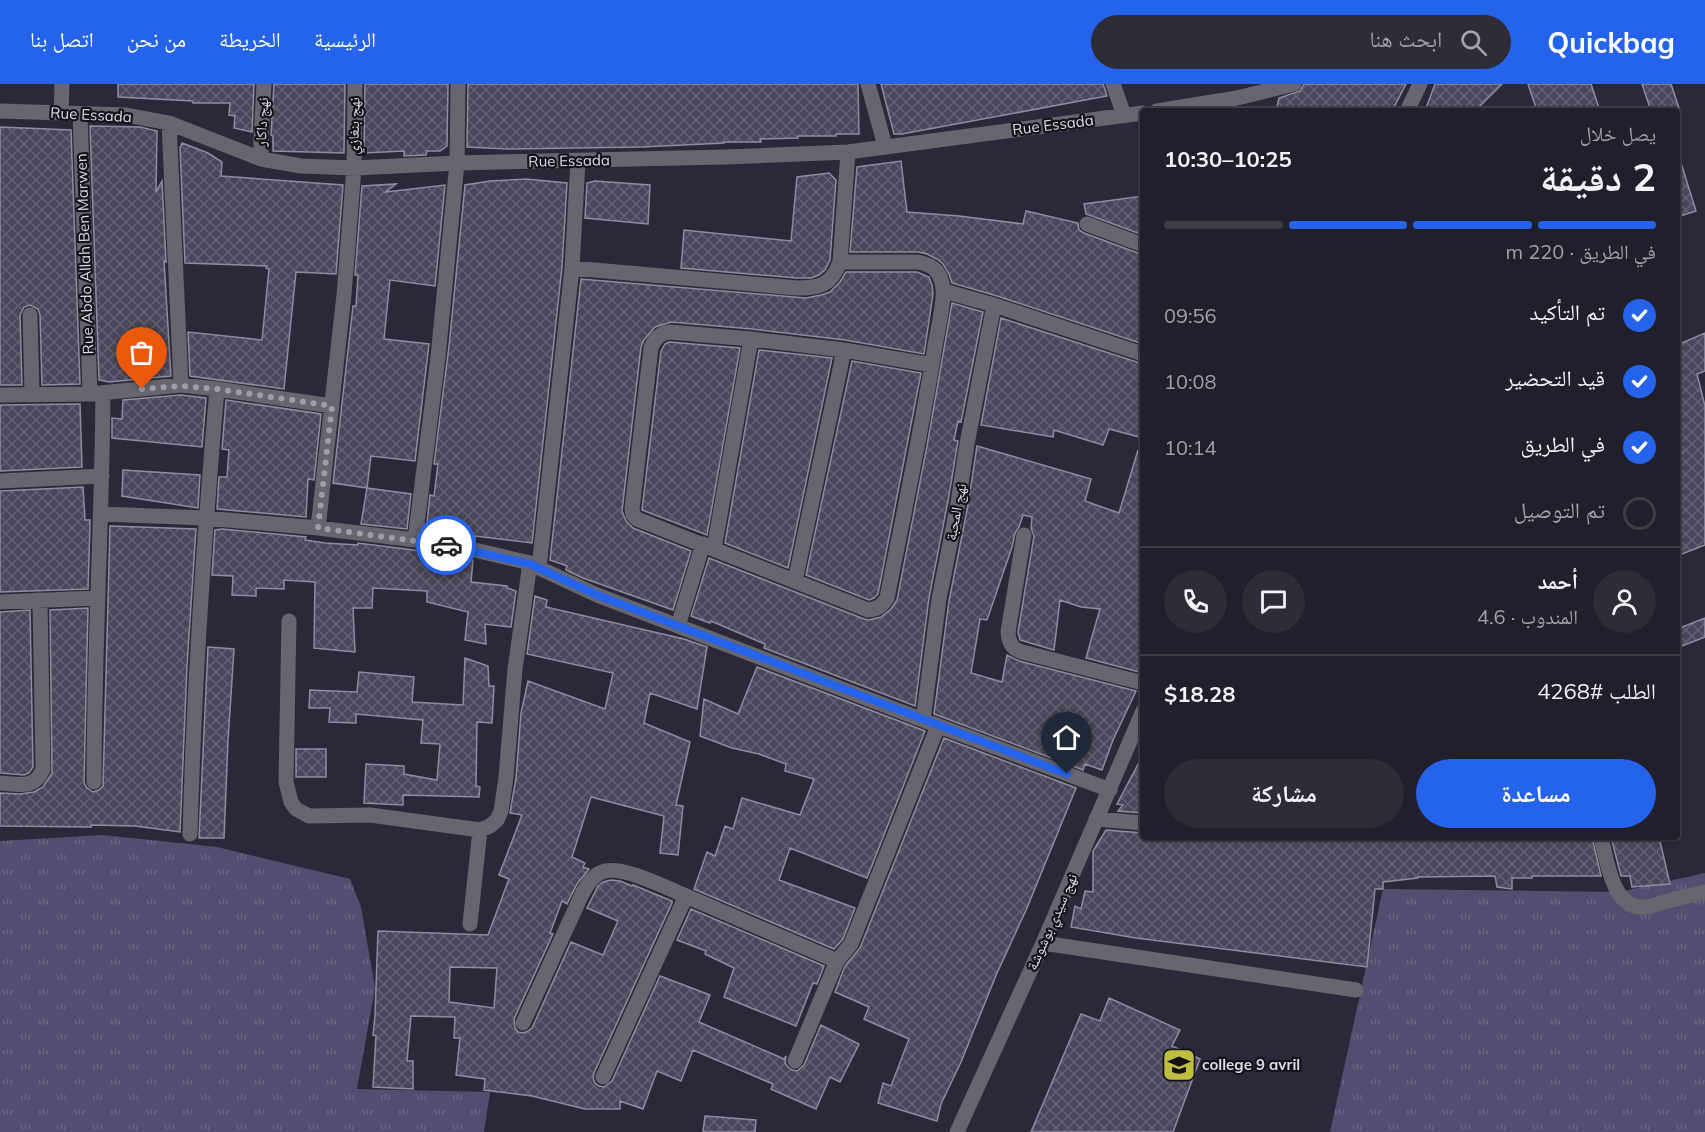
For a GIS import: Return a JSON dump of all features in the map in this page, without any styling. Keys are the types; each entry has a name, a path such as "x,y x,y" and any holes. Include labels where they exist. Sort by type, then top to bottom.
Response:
{"street":[{"path":"61,113 62,84"},
{"name":"نهج داكار","path":"261,159 264,84"},
{"name":"نهج بنغازي","path":"318,528 344,295 354,168 355,84"},
{"path":"415,540 438,357 457,163 458,84"},
{"path":"868,84 885,146"},
{"path":"1113,84 1124,116"},
{"path":"1196,108 1235,91 1294,84"},
{"path":"1408,108 1420,84"},
{"name":"Rue Essada","path":"0,111 126,115 169,123 261,159 301,166 354,168 848,152 1140,113"},
{"name":"Rue Abdo Allah Ben Marwen","path":"80,114 102,476 94,688 94,782"},
{"path":"169,123 181,386"},
{"path":"572,268 807,288 828,282 835,275 840,262 848,152"},
{"path":"290,621 285,782 291,802 296,809 309,816 370,815 480,830 497,820 501,811 506,777 515,669 534,566 572,268 578,161"},
{"path":"1087,224 1140,244"},
{"path":"840,262 927,264 935,268 940,275 944,291 932,365 887,598 879,608 868,610 641,522 633,515 651,348 660,335 670,332 751,339 844,350 932,365"},
{"path":"944,291 1140,353"},
{"name":"نهج المحبة","path":"923,720 939,599 994,306"},
{"path":"30,315 32,394"},
{"path":"678,626 708,547 751,339"},
{"path":"795,581 844,350"},
{"path":"0,395 96,393 181,386 332,406"},
{"path":"190,834 194,704 217,389"},
{"path":"0,481 102,476"},
{"path":"101,514 206,518 318,528 466,548 534,566 597,595 1110,790"},
{"path":"1024,535 1008,632 1011,646 1017,651 1140,682"},
{"path":"0,602 97,598"},
{"path":"0,783 32,784 41,775 44,761 40,600"},
{"name":"نهج سيدي بوشوشة","path":"957,1132 1043,943 1140,718"},
{"path":"795,1061 837,960 847,951 855,936 938,726"},
{"path":"1096,819 1140,823"},
{"path":"470,924 480,830"},
{"path":"1602,840 1617,892 1633,905 1644,908 1705,892"},
{"path":"523,1023 583,892 600,872 612,869 623,871 686,896 837,960"},
{"path":"603,1077 686,896"},
{"path":"1043,943 1356,990"}],"green space":[{"path":"103,835 217,847 350,879 361,907 375,988 357,1089 490,1092 484,1132 0,1132 0,841"},
{"path":"1705,873 1705,1132 1330,1132 1383,889 1619,892"}],"building":[{"path":"118,84 254,84 252,132 234,128 235,116 229,115 230,103 193,103 193,101 118,97"},
{"path":"274,84 345,84 344,153 273,151 273,136 271,135"},
{"path":"365,84 448,84 447,146 440,151 427,151 426,155 404,156 404,151 364,153"},
{"path":"468,84 858,84 859,134 760,139 761,142 642,147 508,149 467,147"},
{"path":"881,84 1103,84 1107,96 894,134"},
{"path":"1304,84 1406,84 1394,108 1277,108 1279,98 1300,91"},
{"path":"1435,84 1502,84 1478,108 1426,108"},
{"path":"1528,84 1591,84 1599,108 1536,108"},
{"path":"1642,84 1671,84 1679,108 1650,108"},
{"path":"90,126 140,127 157,131 156,192 162,181 171,376 109,382 99,380"},
{"path":"0,127 71,130 80,384 42,385 40,315 38,309 30,305 24,307 20,315 22,385 0,385"},
{"path":"182,143 208,153 222,162 221,176 343,185 336,274 296,272 284,389 190,376 188,332 262,340 269,269 266,268 267,266 185,263 180,148"},
{"path":"901,161 907,212 1023,224 1026,211 1078,223 1079,230 1084,233 1140,254 1140,343 952,283 943,264 927,254 850,252 857,167"},
{"path":"1680,163 1696,211 1680,216"},
{"path":"829,173 836,180 830,260 825,270 819,275 811,278 797,278 681,268 684,230 791,241 797,177"},
{"path":"526,179 567,183 562,267 532,543 475,536 475,540 426,532 430,495 434,496 438,464 434,464 449,346 465,185"},
{"path":"595,181 650,185 648,224 585,218 587,183"},
{"path":"396,184 386,192 445,185 435,286 390,280 384,339 429,344 415,461 371,456 367,488 333,483 353,306 356,306 358,275 355,275 362,186"},
{"path":"1140,196 1140,234 1086,214 1084,204"},
{"path":"846,272 917,272 929,277 933,294 924,354 845,340 671,322 655,327 644,340 641,347 622,511 626,521 633,528 691,551 673,610 583,578 566,570 567,566 550,560 581,279 806,298 830,292"},
{"path":"952,303 983,312 961,422 958,421 954,440 958,441 929,598 915,706 764,648 765,644 711,621 710,623 691,616 709,558 864,619 881,617 891,609 897,600"},
{"path":"1001,318 1140,363 1140,437 1109,429 1103,445 1054,430 1053,437 981,425"},
{"path":"1705,333 1705,371 1697,374 1705,406 1705,545 1680,555 1680,453 1682,453 1680,445 1680,344"},
{"path":"669,342 740,348 707,535 642,510 661,351"},
{"path":"759,350 832,358 788,568 725,543"},
{"path":"852,361 921,373 878,594 869,600 806,575"},
{"path":"181,395 206,398 202,447 112,438 112,418 122,419 123,400"},
{"path":"226,400 321,414 314,480 308,479 306,517 217,509 219,477 227,477 229,450 222,449"},
{"path":"80,404 82,467 0,471 0,405"},
{"path":"977,446 1091,479 1085,501 1119,513 1138,450 1140,450 1140,672 1086,658 1100,609 1081,607 1060,600 1054,650 1020,640 1018,632 1034,536 1031,528 1032,517 1023,515 987,620 980,619 971,673 1002,682 1007,655 1019,661 1136,691 1102,770 1085,764 1083,770 934,714 949,601"},
{"path":"123,470 200,475 198,508 122,496"},
{"path":"83,487 85,520 90,520 88,589 0,592 0,491"},
{"path":"367,488 411,494 407,529 361,524"},
{"path":"110,526 196,529 180,832 135,826 0,826 0,793 34,792 43,787 52,773 50,610 88,608 84,782 86,787 93,792 103,786"},
{"path":"215,530 306,537 305,540 325,543 358,545 358,543 473,560 471,582 507,586 516,591 511,627 485,624 486,644 465,640 468,612 427,602 427,591 373,588 372,608 353,608 355,652 314,648 315,582 284,580 284,589 256,588 256,596 232,595 233,576 212,575"},
{"path":"535,596 547,600 546,607 684,639 707,647 697,709 650,693 644,723 690,742 676,805 683,806 678,855 660,853 664,816 591,797 572,857 585,863 583,867 589,869 577,884 567,904 562,901 550,933 553,934 514,1019 515,1028 518,1032 523,1033 532,1028 571,942 603,955 618,921 587,908 598,886 611,880 620,881 672,901 672,903 594,1073 595,1083 604,1087 612,1081 660,976 710,995 699,1022 784,1059 786,1056 785,1063 792,1070 797,1071 804,1065 821,1025 859,1044 840,1082 830,1077 816,1109 771,1089 773,1084 693,1050 681,1081 657,1071 643,1109 620,1101 620,1109 585,1109 532,1096 484,1090 485,1079 456,1075 460,1038 454,1038 455,1017 411,1016 407,1061 413,1061 413,1089 373,1087 378,931 488,935 509,879 499,875 522,815 510,813 516,778 521,713 528,681 605,709 613,673 527,654","holes":["450,967 497,968 494,1008 449,1002"]},
{"path":"30,610 33,767 29,773 24,775 0,773 0,612"},
{"path":"1705,618 1705,637 1680,647 1680,628"},
{"path":"208,647 234,649 224,838 199,838"},
{"path":"465,658 488,666 489,686 494,686 492,723 477,722 476,786 480,787 479,797 403,795 403,805 364,803 366,764 404,766 404,774 437,780 440,744 421,743 423,720 356,714 356,723 329,722 330,708 309,708 310,690 357,692 359,672 414,677 412,702 463,705"},
{"path":"757,667 925,731 867,878 790,848 779,880 855,908 843,939 834,949 694,889 707,852 715,856 725,826 733,829 742,798 800,815 814,779 785,771 786,764 700,736 704,699 738,714"},
{"path":"944,738 1076,788 1027,908 941,1104 937,1121 878,1103 883,1083 891,1086 909,1039 864,1019 869,1007 835,992 845,966 860,948"},
{"path":"296,749 326,749 326,777 296,777"},
{"path":"1140,761 1140,813 1118,811 1123,805 1117,804"},
{"path":"1106,830 1140,833 1140,840 1593,840 1601,876 1512,878 1512,889 1497,887 1495,876 1418,877 1383,882 1383,889 1375,889 1367,967 1136,938 1071,927 1075,906 1081,909 1085,891 1093,892 1093,851"},
{"path":"1660,840 1670,884 1632,887 1630,876 1621,876 1612,841"},
{"path":"691,909 824,966 817,984 813,983 796,1026 724,997 734,968 705,954 706,951 677,940"},
{"name":"college 9 avril","path":"1109,998 1180,1030 1172,1046 1200,1059 1173,1132 1031,1132 1081,1014 1100,1021"},
{"path":"705,1116 756,1120 755,1132 703,1132"}],"way so far":[{"path":"142,389 181,386 217,389 332,406 318,528 446,545"}],"place":[{"name":"college 9 avril","path":"1179,1065"}],"route":[{"path":"446,545 530,564 597,595 1067,774"}]}
